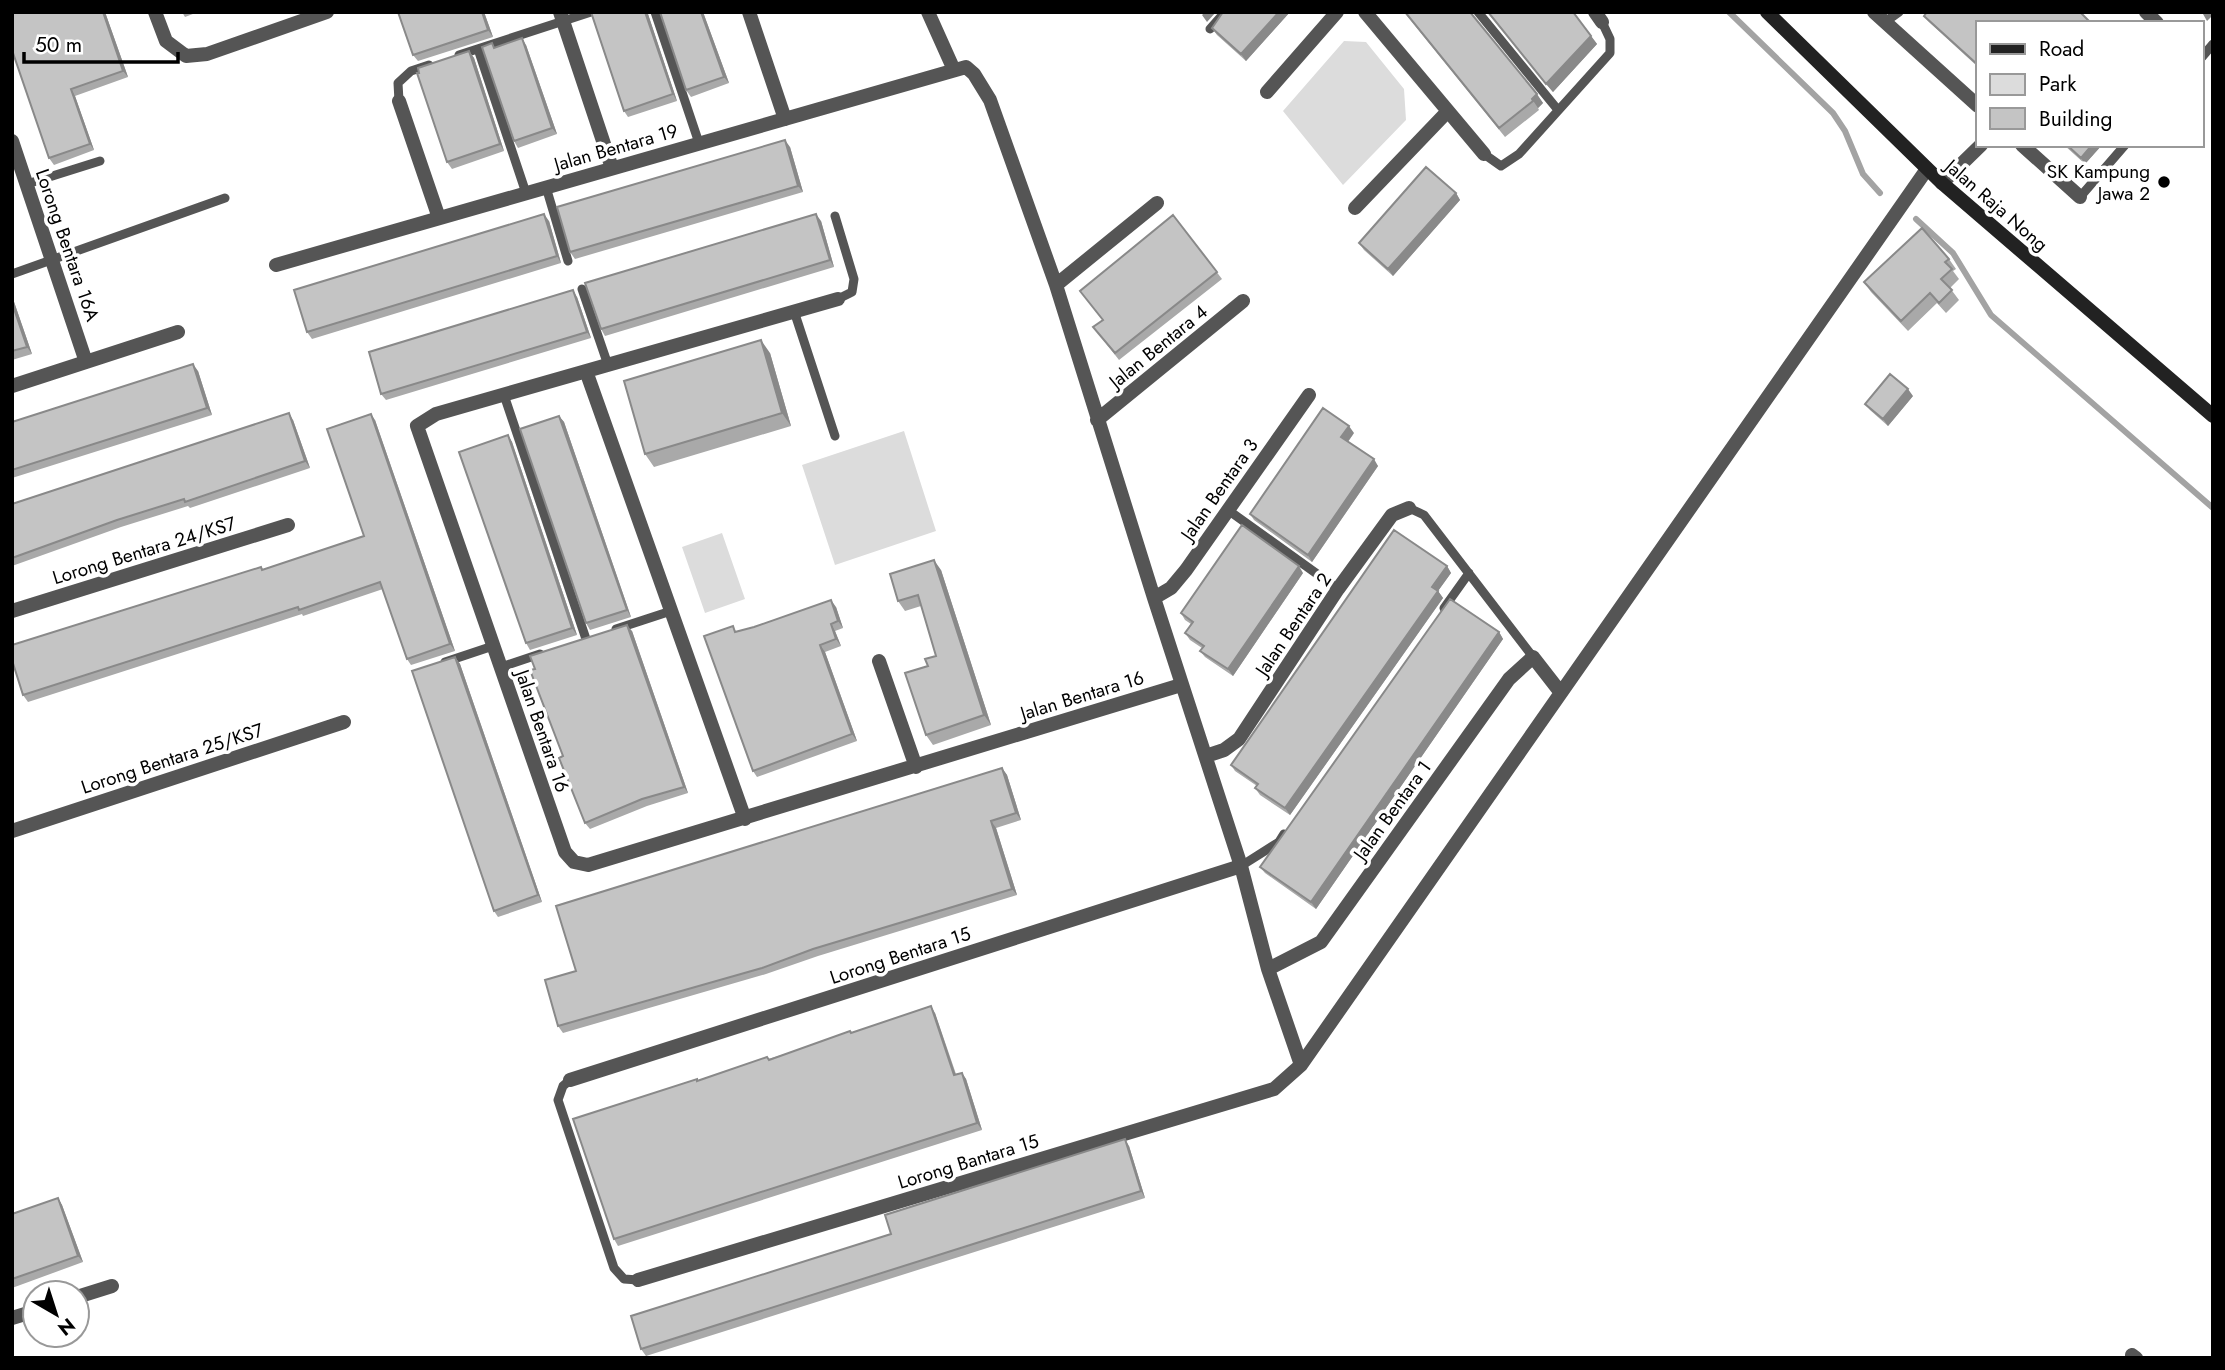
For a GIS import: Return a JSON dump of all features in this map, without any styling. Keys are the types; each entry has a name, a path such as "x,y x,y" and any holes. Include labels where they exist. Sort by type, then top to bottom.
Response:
{"main road":[{"name":"Jalan Raja Nong","path":"1767,12 1942,183 2213,416"}],"street":[{"path":"155,12 166,41 186,56 207,54 327,12"},
{"path":"749,12 785,119"},
{"path":"928,12 960,68 974,74 990,100 1056,285 1181,685 1241,866 1268,969 1301,1065"},
{"path":"1267,92 1338,12"},
{"path":"1365,12 1484,154"},
{"path":"561,17 612,168"},
{"path":"1880,17 1976,104"},
{"name":"Jalan Bentara 19","path":"276,265 960,68"},
{"path":"399,101 439,218"},
{"path":"1354,208 1448,111"},
{"name":"Lorong Bentara 16A","path":"12,141 86,362"},
{"path":"1942,183 1979,147"},
{"path":"2024,147 2080,197"},
{"name":"Lorong Bantara 15","path":"638,1280 1274,1089 1301,1065 1927,169"},
{"path":"1056,285 1157,203"},
{"name":"Jalan Bentara 16","path":"838,299 436,414 417,426 565,852 574,862 588,865 1181,685"},
{"name":"Jalan Bentara 4","path":"1097,420 1243,301"},
{"path":"12,386 178,332"},
{"path":"586,371 745,819"},
{"name":"Jalan Bentara 3","path":"1154,598 1171,588 1178,579 1309,395"},
{"name":"Jalan Bentara 2","path":"1206,756 1224,750 1239,739 1338,590 1392,515 1409,508"},
{"name":"Lorong Bentara 24/KS7","path":"12,611 288,525"},
{"path":"1534,657 1561,693"},
{"name":"Jalan Bentara 1","path":"1268,969 1321,942 1510,679 1534,657"},
{"path":"879,661 916,767"},
{"name":"Lorong Bentara 25/KS7","path":"12,831 344,722"},
{"name":"Lorong Bentara 15","path":"570,1080 1241,866"},
{"path":"91,1293 112,1286"}],"lane":[{"path":"399,101 398,83 411,71 561,17 591,12"},
{"path":"655,12 699,144"},
{"path":"1210,29 1226,12"},
{"path":"1478,12 1559,110"},
{"path":"1880,17 1899,12"},
{"path":"1484,154 1501,166 1519,154 1610,53 1610,39 1599,17"},
{"path":"478,49 526,193"},
{"path":"2080,197 2123,147"},
{"path":"27,184 100,161"},
{"path":"546,187 568,261"},
{"path":"12,274 225,198"},
{"path":"835,216 854,279 852,292 838,299"},
{"path":"582,289 608,365"},
{"path":"794,311 835,436"},
{"path":"504,395 586,639"},
{"path":"1409,508 1423,515 1534,657"},
{"path":"1228,510 1338,590"},
{"path":"1437,618 1469,573"},
{"path":"610,631 671,611"},
{"path":"574,643 598,635"},
{"path":"441,663 493,646"},
{"path":"501,667 550,651"},
{"path":"1241,866 1279,842 1287,830"},
{"path":"570,1080 563,1086 558,1100 614,1268 624,1279 638,1280"}],"green space":[{"path":"1344,41 1366,42 1404,89 1406,120 1343,185 1283,111"},
{"path":"904,431 936,531 835,565 802,465"},
{"path":"722,533 745,599 705,613 682,547"}],"building":[{"path":"12,12 103,12 123,71 71,89 90,144 49,158 12,50"},
{"path":"398,12 482,12 488,30 413,55"},
{"path":"591,12 645,12 673,94 624,111"},
{"path":"660,12 701,12 724,77 686,90"},
{"path":"1223,12 1279,12 1241,54 1212,28"},
{"path":"1405,12 1470,12 1537,94 1533,101 1499,128"},
{"path":"1488,12 1573,12 1591,36 1546,84"},
{"path":"1927,12 2080,12 2089,21 1976,21 1976,63 1924,16"},
{"path":"522,38 552,128 514,141 482,47 492,43 494,48"},
{"path":"469,51 500,144 447,162 417,73 418,68"},
{"path":"785,140 798,186 570,252 557,207"},
{"path":"2069,147 2090,147 2081,158"},
{"path":"1426,167 1456,193 1388,269 1359,243"},
{"path":"544,214 557,256 307,332 294,290"},
{"path":"816,214 830,260 601,329 585,283"},
{"path":"1173,215 1217,272 1115,353 1093,327 1103,320 1080,291"},
{"path":"1922,228 1949,259 1945,262 1952,269 1941,279 1952,290 1939,303 1930,293 1901,321 1864,282"},
{"path":"573,290 587,332 381,394 369,352"},
{"path":"12,303 27,347 12,351"},
{"path":"761,340 782,413 645,454 624,381"},
{"path":"193,364 207,408 12,470 12,422"},
{"path":"1890,374 1908,389 1883,419 1865,404"},
{"path":"1323,408 1349,426 1341,437 1374,459 1308,555 1250,514"},
{"path":"289,413 305,461 185,502 184,499 117,520 12,558 12,504"},
{"path":"371,414 450,644 407,659 380,582 299,610 298,607 23,695 12,660 12,645 261,567 262,570 364,536 327,429"},
{"path":"559,416 627,610 586,623 520,429"},
{"path":"508,435 572,628 526,643 459,452"},
{"path":"1242,525 1299,566 1228,669 1200,651 1204,646 1185,633 1193,622 1181,613"},
{"path":"1394,530 1447,566 1432,587 1438,591 1285,808 1255,788 1258,784 1231,765"},
{"path":"934,560 984,715 926,735 905,673 928,666 925,659 936,656 918,595 898,601 890,574"},
{"path":"1450,599 1499,632 1311,902 1260,867"},
{"path":"831,600 838,621 831,624 836,639 820,645 852,734 753,771 704,636 733,626 735,632 754,627"},
{"path":"627,625 684,787 642,799 585,823 559,758 563,756 530,670 535,669 530,656"},
{"path":"455,657 538,895 494,911 412,671"},
{"path":"1002,768 1016,813 991,821 1012,889 813,949 762,968 558,1026 545,980 576,971 556,906"},
{"path":"931,1006 954,1075 962,1073 977,1123 614,1239 573,1119 767,1057 769,1060"},
{"path":"1125,1139 1141,1191 641,1349 631,1316 891,1234 885,1215"},
{"path":"58,1198 78,1256 12,1279 12,1214"}],"waterway":[{"path":"1729,12 1833,113 1845,131 1863,174 1880,193"},
{"path":"1916,219 1953,253 1991,315 2213,508"}],"place":[{"name":"SK Kampung Jawa 2","path":"2164,182"}]}
